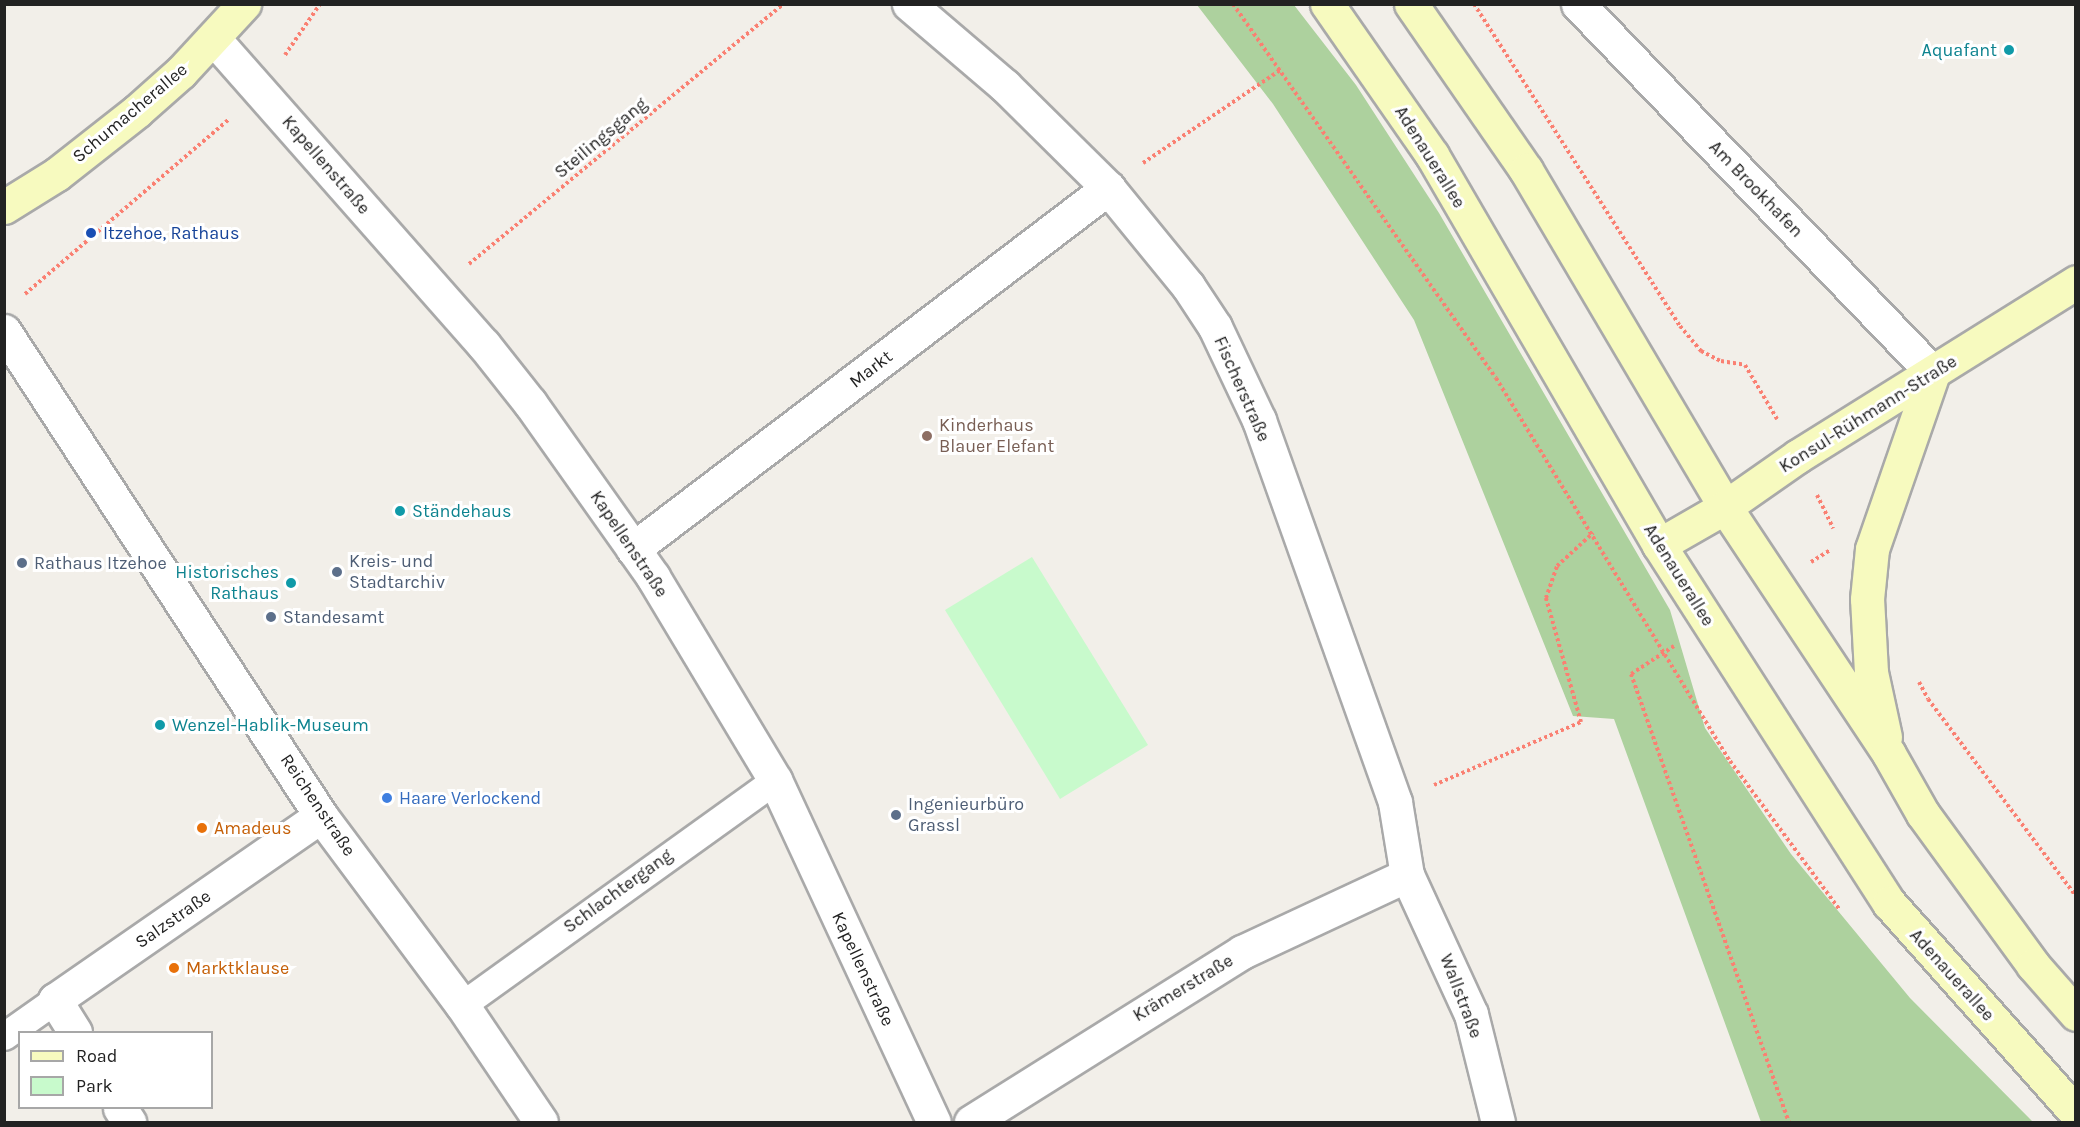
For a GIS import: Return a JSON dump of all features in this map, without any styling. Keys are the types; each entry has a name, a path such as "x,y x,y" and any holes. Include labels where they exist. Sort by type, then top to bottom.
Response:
{"main road":[{"name":"Schumacherallee","path":"4,207 85,154 214,39 244,4"},
{"name":"Adenauerallee","path":"1327,4 1431,155 1659,545 1889,903 2076,1113"},
{"path":"1411,4 1526,170 1725,507 1889,754 1923,814 1970,883 2076,1014"},
{"name":"Konsul-Rühmann-Straße","path":"1659,545 1725,507 1798,456 2076,282"},
{"path":"1889,754 1871,672 1867,599 1872,549 1933,373"}],"street":[{"name":"Fischerstraße","path":"909,4 1005,86 1107,188 1188,286 1240,376 1395,802 1407,875"},
{"name":"Am Brookhafen","path":"1578,4 1933,373"},
{"name":"Kapellenstraße","path":"214,39 530,403 633,549 775,780 934,1122"},
{"name":"Markt","path":"633,549 1107,188"},
{"name":"Reichenstraße","path":"4,331 321,816 462,1005 541,1122"},
{"name":"Salzstraße","path":"56,1000 321,816"},
{"name":"Krämerstraße","path":"971,1122 1242,952 1407,875"},
{"name":"Wallstraße","path":"1407,875 1472,1014 1498,1122"},
{"path":"56,1000 74,1031"},
{"path":"121,1109 129,1122"}],"lane":[{"name":"Schlachtergang","path":"462,1005 775,780"},
{"path":"4,1036 56,1000"}],"path":[{"path":"20,297 230,119 320,4"},
{"name":"Steilingsgang","path":"436,292 783,4"},
{"path":"1233,4 1282,69 1496,378 1664,652 1631,674 1789,1122"},
{"path":"1474,4 1680,326 1701,351 1721,361 1745,365"},
{"path":"1107,188 1282,69"},
{"path":"1395,802 1581,722 1546,598 1557,566 1593,533"},
{"path":"1917,677 1928,699 2076,896"}],"green space":[{"path":"1197,5 1294,5 1356,85 1439,213 1670,610 1705,728 1791,854 1910,998 2033,1122 1761,1122 1614,719 1573,716 1414,320 1273,104"},
{"path":"1032,557 1148,745 1060,799 945,610"}],"place":[{"name":"Aquafant","path":"2009,50"},
{"name":"Itzehoe, Rathaus","path":"91,233"},
{"name":"Kinderhaus Blauer Elefant","path":"927,436"},
{"name":"Ständehaus","path":"400,511"},
{"name":"Rathaus Itzehoe","path":"22,563"},
{"name":"Kreis- und Stadtarchiv","path":"337,572"},
{"name":"Historisches Rathaus","path":"291,583"},
{"name":"Standesamt","path":"271,617"},
{"name":"Wenzel-Hablik-Museum","path":"160,725"},
{"name":"Haare Verlockend","path":"387,798"},
{"name":"Ingenieurbüro Grassl","path":"896,815"},
{"name":"Amadeus","path":"202,828"},
{"name":"Marktklause","path":"174,968"}]}
